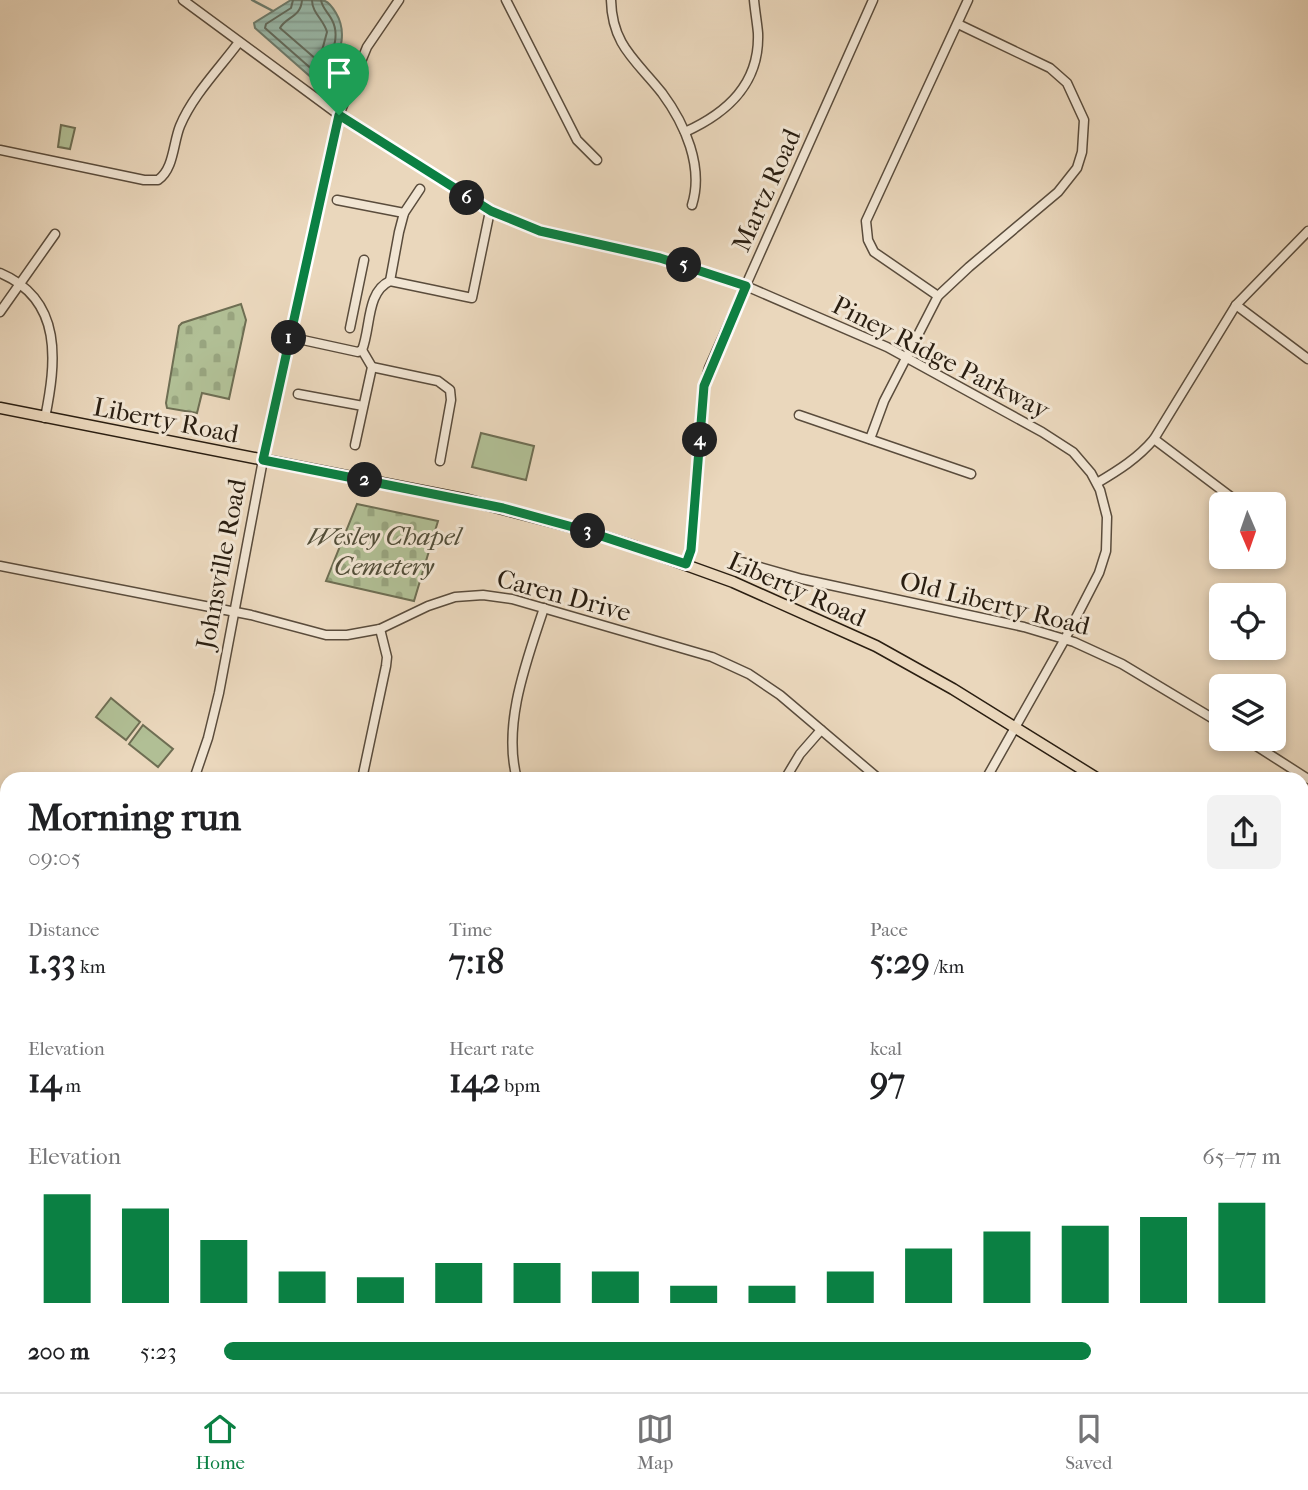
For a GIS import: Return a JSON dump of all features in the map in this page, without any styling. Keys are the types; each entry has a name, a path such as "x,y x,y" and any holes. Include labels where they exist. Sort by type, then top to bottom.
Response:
{"main road":[{"name":"Liberty Road","path":"0,408 503,508 580,529 686,564 773,599 876,646 920,669 1087,772"}],"street":[{"name":"Piney Ridge Parkway","path":"183,0 339,115 491,211 540,231 660,258 746,286 906,357 1062,443 1082,462 1097,483 1107,517 1106,551 1096,580 1065,639 990,772"},
{"name":"Johnsville Road","path":"196,772 214,718 263,460 339,115 354,73 367,47 399,0"},
{"path":"506,0 577,140 597,160"},
{"path":"611,0 614,25 623,49 662,94 685,132 696,169 696,193 692,205"},
{"path":"685,132 723,112 747,80 754,64 757,45 754,0"},
{"name":"Martz Road","path":"686,564 691,550 704,386 873,0"},
{"path":"937,296 874,251 868,240 866,221 968,0"},
{"path":"870,439 884,401 937,296 1058,192 1077,168 1084,138 1084,120 1068,83 1051,68 957,24"},
{"path":"0,150 144,180 158,180 167,170 180,126 192,104 239,42"},
{"path":"390,281 404,213 420,189"},
{"path":"337,200 404,213"},
{"path":"355,445 372,367 362,350 374,301 382,284 390,281 472,298 491,211"},
{"path":"1097,483 1144,451 1237,305 1308,231"},
{"path":"0,312 55,234"},
{"path":"350,328 364,260"},
{"path":"0,273 19,285 39,307 52,339 53,377 45,418"},
{"path":"356,297 374,301"},
{"path":"1237,305 1308,359"},
{"path":"289,337 358,352 362,350"},
{"path":"372,367 438,381 450,390 451,400 440,461"},
{"path":"298,394 363,406"},
{"path":"799,415 971,474"},
{"path":"1154,439 1224,492"},
{"name":"Old Liberty Road","path":"742,562 771,571 1024,627 1065,639 1122,664 1209,716"},
{"name":"Caren Drive","path":"0,566 235,611 326,635 347,635 380,629 442,600 467,595 512,598 728,664 780,695 871,772"},
{"path":"516,772 513,753 517,706 526,665 544,608"},
{"path":"363,772 386,666 385,643 380,629"},
{"path":"789,772 800,754 821,730"},
{"path":"1264,751 1297,772"}],"green space":[{"path":"61,125 75,128 70,149 58,147"},
{"path":"241,304 246,320 229,399 202,393 197,413 167,408 179,326"},
{"path":"481,433 534,446 526,480 472,467"},
{"name":"Wesley Chapel Cemetery","path":"357,504 438,521 414,601 326,581"},
{"path":"111,698 140,722 126,740 96,717"},
{"path":"143,725 173,749 158,767 129,744"}],"water":[{"path":"291,0 325,1 333,8 340,21 342,37 339,53 330,77 325,80 313,79 255,28 254,23"}],"waterway":[{"path":"252,0 273,11"}],"route":[{"path":"339,115 478,205 528,227 660,258 713,273 746,286 709,368 704,386 691,550 686,564 580,529 503,508 263,460 339,115"}]}
